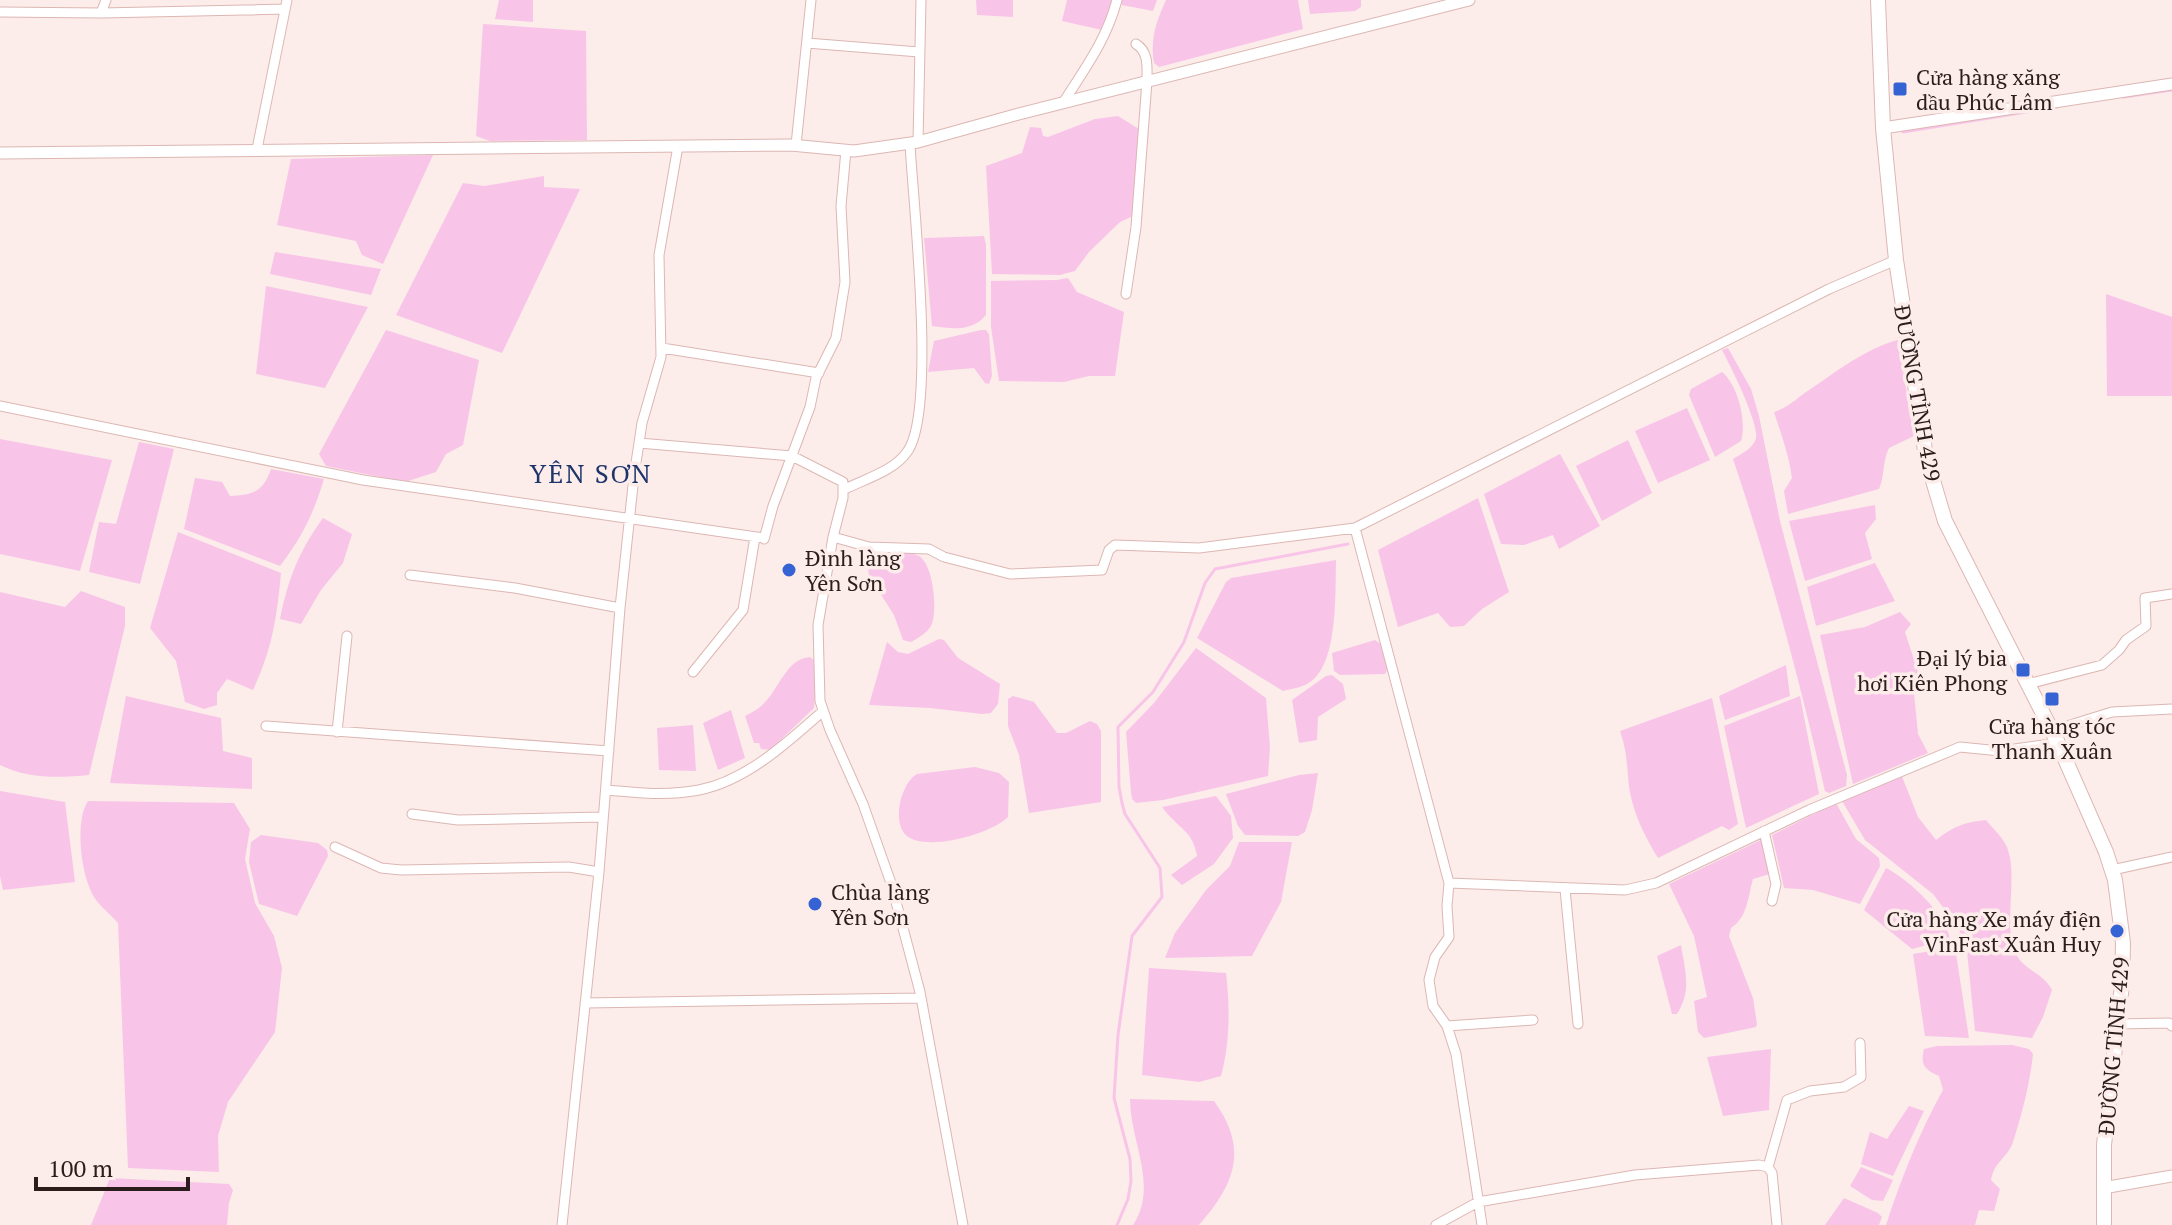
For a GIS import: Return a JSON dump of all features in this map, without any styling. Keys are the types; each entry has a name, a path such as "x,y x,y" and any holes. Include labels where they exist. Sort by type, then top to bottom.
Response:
{"main road":[{"name":"ĐƯỜNG TỈNH 429","path":"1878,0 1883,128 1896,260 1926,457 1934,487 1958,549 2054,737 2112,870 2123,943 2104,1145 2104,1225"}],"street":[{"path":"101,13 106,0"},
{"path":"796,145 811,0"},
{"path":"845,489 900,460 908,452 919,423 920,288 914,143 921,0"},
{"path":"1063,103 1110,27 1117,0"},
{"path":"0,153 796,145 846,150 882,149 1469,0"},
{"path":"0,12 101,13 286,5 257,149"},
{"path":"807,43 919,52"},
{"path":"1126,294 1136,227 1147,81 1147,57 1136,44"},
{"path":"1883,128 2172,84"},
{"path":"574,1225 562,1224 599,872 620,608 639,443 662,348 659,255 678,146"},
{"path":"693,672 743,610 761,538 810,407 819,373 836,338 845,282 841,206 846,150"},
{"path":"833,537 869,547 929,549 944,557 1010,574 1024,574 1102,570 1109,550 1115,545 1199,548 1355,528 1829,289 1896,260"},
{"path":"662,348 819,373"},
{"path":"0,406 363,480 761,538"},
{"path":"639,443 792,456 843,482 845,489 833,537 818,625 820,701 863,804 891,883 921,998 963,1225"},
{"path":"1355,528 1449,883 1449,937 1435,957 1429,980 1433,1006 1447,1026 1456,1054 1482,1225"},
{"path":"410,575 515,588 620,608"},
{"path":"2028,684 2102,665 2126,640 2146,626 2145,598 2172,594"},
{"path":"337,732 347,636"},
{"path":"1449,883 1625,890 1656,883 1764,831 1960,747 2000,751 2054,737 2112,712 2172,709"},
{"path":"606,790 653,794 702,790 749,769 779,750 823,711"},
{"path":"266,726 609,751"},
{"path":"412,814 458,820 603,817"},
{"path":"1764,831 1776,884 1772,901"},
{"path":"335,847 381,868 401,870 569,867 599,872"},
{"path":"2112,870 2172,857"},
{"path":"1565,889 1578,1024"},
{"path":"585,1003 921,998"},
{"path":"1447,1026 1533,1020"},
{"path":"2117,1024 2169,1023 2172,1026"},
{"path":"1768,1167 1787,1100 1810,1091 1844,1087 1861,1077 1860,1043"},
{"path":"1436,1225 1478,1202 1635,1175 1759,1165 1768,1167 1772,1173 1777,1225"},
{"path":"2103,1188 2172,1176"}],"shaded area":[{"path":"499,0 533,0 533,22 495,19"},
{"path":"976,0 1013,0 1013,17 977,15"},
{"path":"1067,0 1114,0 1102,30 1062,21"},
{"path":"1122,0 1157,0 1153,11 1122,5"},
{"path":"1166,0 1298,0 1303,29 1159,67 1154,63 1153,38"},
{"path":"1308,0 1361,0 1361,7 1355,11 1310,14"},
{"path":"483,24 586,31 587,140 490,141 476,136"},
{"path":"1118,116 1139,129 1133,216 1120,222 1089,252 1075,271 1060,275 992,274 986,166 1022,153 1030,127 1041,128 1043,136 1048,137 1095,119"},
{"path":"433,155 383,264 362,255 356,241 277,225 291,159"},
{"path":"544,176 544,187 580,189 502,353 396,315 463,183 484,186"},
{"path":"984,236 986,315 968,327 932,326 924,238"},
{"path":"275,252 381,269 371,295 270,274"},
{"path":"1068,278 1077,292 1124,312 1115,376 1089,376 1064,382 999,381 991,327 991,281"},
{"path":"266,286 368,307 325,388 256,374"},
{"path":"2106,294 2172,317 2172,396 2107,396"},
{"path":"386,330 479,360 463,445 446,454 436,472 405,482 326,466 319,454"},
{"path":"981,330 989,334 992,376 989,384 974,368 928,372 934,341"},
{"path":"1898,340 1914,436 1889,448 1879,489 1788,514 1784,491 1792,478 1774,412 1862,355"},
{"path":"1728,348 1751,389 1759,416 1780,521 1847,775 1846,786 1829,793 1825,791 1783,624 1733,459 1753,445 1756,431 1722,350"},
{"path":"1722,372 1737,395 1743,433 1741,441 1715,457 1689,395 1691,389"},
{"path":"1687,408 1710,460 1658,483 1635,431"},
{"path":"0,439 112,460 80,571 0,554"},
{"path":"1628,440 1652,493 1602,521 1576,466"},
{"path":"139,442 174,449 140,584 89,572 99,522 116,524"},
{"path":"1560,454 1600,526 1559,549 1553,535 1524,545 1501,544 1484,494"},
{"path":"271,469 324,479 306,525 280,566 184,529 195,478 222,482 230,496 256,491"},
{"path":"1478,498 1509,592 1482,609 1464,626 1450,627 1438,613 1398,627 1378,550"},
{"path":"1875,505 1876,519 1865,533 1872,559 1805,581 1789,521"},
{"path":"323,518 352,534 343,563 321,590 301,624 280,619 296,566"},
{"path":"178,532 281,573 273,633 253,690 227,679 217,693 217,705 204,709 185,702 176,661 150,628"},
{"path":"899,552 923,559 931,577 934,599 931,626 922,636 911,642 903,640 894,615 869,576 866,553"},
{"path":"1336,560 1335,609 1330,646 1325,662 1307,684 1283,691 1197,638 1231,578"},
{"path":"1875,563 1895,601 1816,626 1807,587"},
{"path":"81,591 125,607 125,626 89,775 44,776 11,770 0,765 0,592 65,607"},
{"path":"1900,612 1911,624 1905,632 1919,675 1914,693 1918,734 1928,753 1853,784 1820,635 1865,627"},
{"path":"939,639 944,640 958,658 1000,684 998,704 991,713 869,705 887,642 898,652 908,654"},
{"path":"1375,640 1382,645 1388,668 1385,674 1340,675 1334,671 1332,653"},
{"path":"1196,648 1266,698 1270,747 1268,776 1163,800 1136,803 1131,792 1126,732 1154,703"},
{"path":"810,657 815,661 817,680 814,708 770,750 761,749 759,743 754,743 745,716 764,703 795,663"},
{"path":"1786,665 1790,696 1725,720 1719,696"},
{"path":"1332,675 1343,684 1346,699 1318,717 1317,740 1299,743 1292,700"},
{"path":"126,696 221,718 223,751 252,758 252,789 110,783"},
{"path":"1013,696 1034,702 1057,733 1066,733 1090,721 1097,724 1101,731 1101,802 1029,813 1019,755 1008,726 1008,699"},
{"path":"1800,696 1819,794 1746,828 1724,726"},
{"path":"1712,698 1738,824 1729,830 1722,826 1658,858 1633,806 1620,731"},
{"path":"731,710 745,758 718,770 703,723"},
{"path":"693,725 696,771 659,770 657,728"},
{"path":"975,767 999,773 1009,782 1008,817 988,829 959,839 929,842 907,836 902,830 899,813 903,794 911,779 917,774"},
{"path":"1318,773 1305,832 1298,836 1245,835 1238,826 1226,794"},
{"path":"1901,774 1918,817 1936,840 1959,826 1986,820 2006,846 2012,875 2010,918 2013,945 2021,961 2052,990 2032,1038 1975,1031 1967,951 1958,927 1933,894 1865,840 1842,801"},
{"path":"0,791 65,802 75,882 3,890 0,876"},
{"path":"1216,796 1231,816 1233,838 1214,864 1182,885 1171,875 1197,856 1195,847 1162,807"},
{"path":"88,801 234,803 250,829 245,859 255,903 274,936 282,968 275,1032 228,1102 218,1136 219,1172 128,1168 118,923 96,900 86,879 80,836"},
{"path":"1836,803 1856,839 1879,858 1880,866 1860,904 1813,890 1784,888 1772,835"},
{"path":"261,835 318,843 327,850 328,856 297,916 259,904 249,862 251,842"},
{"path":"1765,838 1770,874 1753,879 1744,912 1731,928 1729,936 1753,998 1757,1024 1756,1027 1704,1038 1698,1032 1694,1001 1707,997 1694,936 1669,884"},
{"path":"1239,842 1292,842 1281,902 1252,956 1165,958 1175,933 1206,890 1230,866"},
{"path":"1886,868 1925,898 1941,919 1950,939 1912,949 1864,910"},
{"path":"1681,945 1685,997 1677,1014 1672,1014 1657,956"},
{"path":"1955,947 1969,1038 1925,1036 1913,954"},
{"path":"1149,968 1226,973 1228,1025 1221,1076 1199,1082 1142,1075"},
{"path":"2012,1045 2029,1049 2033,1054 2013,1142 1995,1168 1991,1180 2000,1189 1994,1211 1979,1210 1975,1225 1886,1225 1911,1156 1943,1090 1939,1076 1925,1066 1924,1049 1937,1046"},
{"path":"1771,1049 1769,1110 1723,1116 1707,1057"},
{"path":"1130,1099 1214,1101 1225,1118 1234,1151 1233,1166 1221,1195 1199,1225 1133,1225 1144,1195"},
{"path":"1909,1106 1924,1111 1893,1176 1861,1164 1870,1132 1887,1139"},
{"path":"1861,1167 1893,1180 1883,1201 1872,1200 1850,1186"},
{"path":"110,1178 229,1184 233,1190 227,1225 91,1225"},
{"path":"1844,1198 1878,1213 1882,1217 1879,1225 1825,1225"}],"waterway":[{"path":"2124,97 2172,90"},
{"path":"1903,132 2057,107"},
{"path":"1117,1225 1128,1199 1131,1181 1130,1159 1114,1098 1118,1035 1132,936 1162,897 1160,868 1125,814 1122,803 1118,727 1153,692 1184,642 1205,583 1215,569 1348,544"}],"place":[{"name":"Cửa hàng xăng dầu Phúc Lâm","path":"1900,89"},
{"name":"Đình làng Yên Sơn","path":"789,570"},
{"name":"Đại lý bia hơi Kiên Phong","path":"2023,670"},
{"name":"Cửa hàng tóc Thanh Xuân","path":"2052,699"},
{"name":"Chùa làng Yên Sơn","path":"815,904"},
{"name":"Cửa hàng Xe máy điện VinFast Xuân Huy","path":"2117,931"}],"district":[{"name":"YÊN SƠN","path":"591,473"}]}
